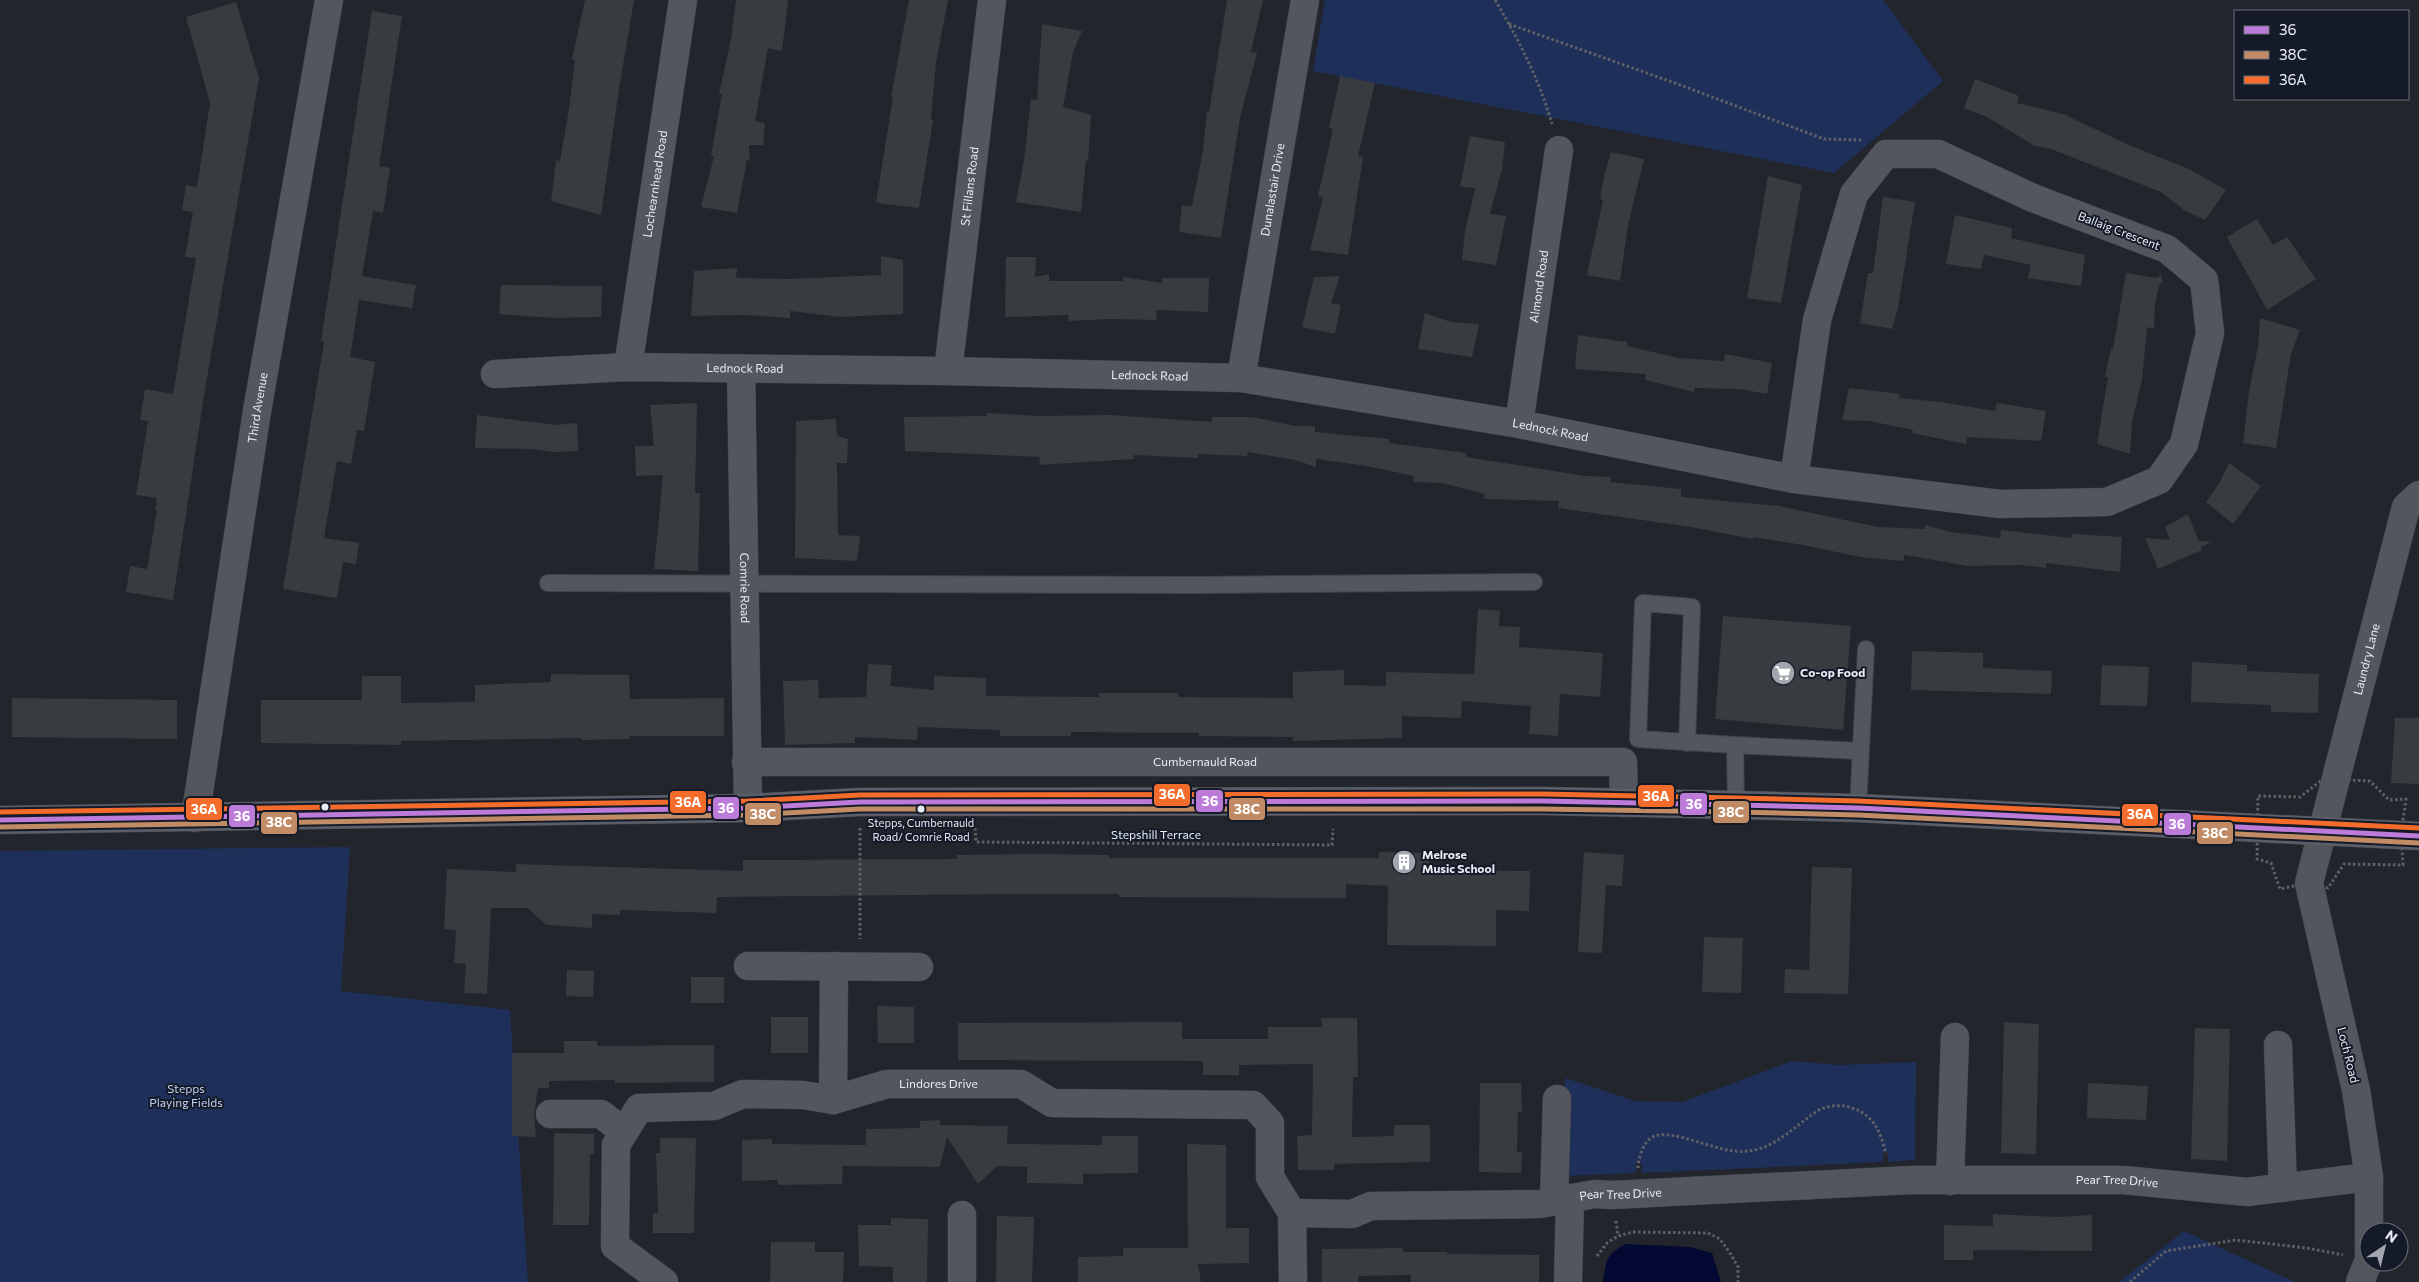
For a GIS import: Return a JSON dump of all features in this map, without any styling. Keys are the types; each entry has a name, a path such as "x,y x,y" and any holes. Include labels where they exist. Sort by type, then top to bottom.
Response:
{"main road":[{"path":"0,820 748,808 860,802 1334,801 1624,803 1858,808 2419,836"}],"street":[{"name":"Third Avenue","path":"195,818 258,411 329,0"},
{"name":"Lochearnhead Road","path":"628,368 683,0"},
{"name":"St Fillans Road","path":"948,371 992,0"},
{"name":"Dunalastair Drive","path":"1241,378 1305,0"},
{"name":"Almond Road","path":"1519,424 1559,150"},
{"name":"Ballaig Crescent","path":"1794,479 2000,504 2107,502 2159,480 2184,444 2210,333 2204,280 2167,249 2033,198 1938,154 1886,154"},
{"path":"1794,479 1820,311 1854,194 1886,154"},
{"name":"Lednock Road","path":"495,374 628,368 948,371 1241,378 1519,424 1794,479"},
{"name":"Comrie Road","path":"741,369 748,808"},
{"name":"Laundry Lane","path":"2323,830 2406,507 2419,494"},
{"name":"Cumbernauld Road","path":"746,762 1622,762 1624,803"},
{"name":"Loch Road","path":"2323,830 2309,883 2356,1090 2369,1177 2369,1222"},
{"path":"748,966 920,967"},
{"path":"833,1100 847,966"},
{"path":"1950,1182 1954,1037"},
{"path":"2278,1045 2283,1188"},
{"name":"Lindores Drive","path":"664,1282 614,1246 616,1145 639,1108 714,1106 743,1094 803,1095 833,1100 887,1084 1021,1084 1052,1103 1253,1106 1270,1123 1270,1177 1292,1213"},
{"path":"1557,1099 1568,1282"},
{"path":"550,1114 602,1114 623,1131"},
{"name":"Pear Tree Drive","path":"1292,1213 1352,1214 1371,1206 1540,1204 1595,1194 1638,1194 1888,1181 2123,1180 2247,1192 2369,1177"},
{"path":"1292,1213 1293,1282"},
{"path":"962,1215 962,1282"}],"lane":[{"path":"548,583 1207,585 1534,582"},
{"path":"1687,743 1692,607 1643,603 1638,739 1687,743 1859,751"},
{"path":"1858,808 1859,751 1866,649"},
{"path":"1735,745 1736,805"}],"path":[{"path":"1495,0 1509,24 1542,92 1559,150"},
{"path":"1509,24 1672,82 1824,140 1864,140 1886,154"},
{"name":"Stepshill Terrace","path":"974,802 976,842 1332,845 1334,801"},
{"path":"847,966 860,802"},
{"path":"1638,1194 1638,1163 1646,1142 1654,1136 1670,1135 1725,1150 1747,1152 1770,1146 1821,1109 1838,1105 1859,1109 1871,1118 1886,1152 1888,1181"},
{"path":"1595,1259 1607,1243 1618,1236 1633,1232 1708,1233 1720,1239 1738,1266 1738,1282"},
{"path":"2130,1282 2166,1251 2236,1240 2307,1248 2359,1258"}],"green space":[{"path":"1325,0 1883,0 1943,81 1834,173 1313,71"},
{"name":"Stepps Playing Fields","path":"350,847 341,991 510,1010 528,1282 0,1282 0,851"},
{"path":"1792,1061 1840,1065 1916,1062 1915,1160 1888,1162 1888,1152 1883,1152 1883,1162 1642,1173 1641,1163 1636,1163 1636,1173 1564,1176 1565,1078 1635,1101 1682,1102"},
{"path":"2184,1231 2295,1282 2119,1282"}],"shaded area":[{"path":"1626,1244 1690,1247 1712,1253 1721,1282 1603,1282 1608,1259 1614,1251"}],"building":[{"path":"585,0 634,0 601,215 551,201 556,160 560,161 569,109 575,60 572,59"},
{"path":"736,0 788,0 782,51 768,48 755,121 765,123 763,145 749,145 750,161 747,160 737,213 701,207 714,156 711,156 722,94 719,94 731,39"},
{"path":"909,0 948,0 936,62 931,119 933,120 919,208 876,203 893,97 891,97"},
{"path":"1227,0 1263,0 1251,52 1257,53 1240,118 1221,238 1179,232 1182,205 1192,206 1203,151 1207,112 1209,112"},
{"path":"236,2 259,78 204,395 173,600 126,592 130,566 147,569 157,510 155,510 157,498 136,495 148,421 140,420 145,389 173,394 196,258 185,257 193,212 182,210 186,185 197,187 210,103 186,17"},
{"path":"372,11 402,16 379,166 390,168 383,213 373,211 362,276 416,285 412,308 359,300 350,357 375,362 364,431 357,430 351,464 337,461 324,538 359,543 356,564 343,562 337,598 283,589 324,342 321,341"},
{"path":"1042,24 1082,31 1073,52 1063,107 1091,115 1088,161 1086,160 1081,212 1016,202 1024,160 1031,99 1037,100"},
{"path":"1340,76 1375,83 1358,156 1363,157 1348,255 1310,250 1323,197 1318,196 1333,129 1329,128"},
{"path":"1975,79 2019,96 2017,103 2063,114 2129,145 2189,169 2226,190 2205,220 2184,210 2161,192 2051,149 2035,146 1987,117 1964,108"},
{"path":"1470,136 1505,142 1502,169 1490,214 1506,216 1496,265 1462,260 1465,232 1475,188 1460,187"},
{"path":"1611,152 1644,159 1628,225 1620,281 1587,275 1603,200 1600,199 1604,176"},
{"path":"1768,176 1802,185 1781,303 1747,298"},
{"path":"1883,197 1915,202 1898,308 1892,329 1860,323 1868,273 1873,273"},
{"path":"1955,215 2012,228 2011,238 2085,255 2081,286 2028,278 2031,265 1984,255 1981,269 1946,264"},
{"path":"2257,219 2273,245 2287,237 2316,279 2267,310 2227,237"},
{"path":"881,256 903,260 903,314 841,317 790,311 790,318 745,315 691,316 694,271 737,268 736,278 788,279 881,275"},
{"path":"1006,257 1036,257 1035,277 1049,274 1049,281 1123,281 1123,277 1162,283 1162,278 1209,278 1208,312 1156,310 1157,320 1110,319 1068,321 1069,315 1005,317"},
{"path":"2126,273 2156,278 2162,275 2161,279 2163,280 2159,286 2155,304 2154,329 2147,327 2142,380 2132,422 2130,454 2097,444 2108,377 2105,377 2111,348 2113,349"},
{"path":"1340,276 1331,303 1341,305 1335,334 1302,327 1314,277"},
{"path":"501,285 602,286 601,317 553,318 499,314"},
{"path":"1425,313 1451,322 1479,324 1472,357 1418,349"},
{"path":"2260,318 2300,330 2291,354 2276,448 2243,443 2249,391 2258,346"},
{"path":"1578,335 1627,342 1627,346 1678,358 1724,361 1725,354 1772,363 1767,394 1740,389 1695,388 1694,392 1645,380 1646,374 1575,369"},
{"path":"1849,388 1900,394 1899,398 1941,402 1995,411 1997,403 2046,411 2041,441 1967,437 1966,444 1912,433 1913,430 1869,421 1842,420"},
{"path":"697,403 695,493 700,493 698,571 654,569 663,475 636,476 635,446 654,446 650,405"},
{"path":"987,413 1040,416 1110,415 1212,422 1212,417 1252,417 1296,426 1315,426 1315,432 1389,439 1389,443 1466,453 1466,457 1586,476 1611,477 1610,482 1681,489 1681,497 1779,506 1878,527 1925,529 1925,525 1951,532 2000,538 2001,530 2072,538 2072,534 2122,537 2120,572 2046,563 2046,568 2022,565 1969,566 1904,555 1904,561 1860,557 1803,545 1753,537 1753,539 1691,527 1558,508 1559,501 1484,499 1485,494 1442,483 1413,482 1414,476 1367,466 1316,459 1316,467 1295,460 1248,452 1247,456 1198,454 1198,458 1134,455 1134,459 1039,465 1040,457 905,451 904,417 987,416"},
{"path":"477,415 556,425 577,423 578,451 554,452 531,449 475,448"},
{"path":"836,419 837,436 848,439 847,463 837,463 838,535 860,536 857,561 795,558 796,421"},
{"path":"2229,463 2261,486 2233,524 2206,502 2220,482"},
{"path":"2188,514 2199,541 2211,542 2201,547 2202,550 2158,569 2145,538 2170,540 2165,527"},
{"path":"1478,609 1500,611 1499,626 1520,627 1519,647 1603,653 1600,697 1560,694 1558,736 1529,734 1531,706 1462,701 1461,718 1402,716 1402,738 1293,741 1293,737 1199,736 1199,733 1071,732 1071,736 1000,736 1000,730 918,727 917,740 855,737 855,743 785,745 783,681 818,680 819,698 866,697 868,664 892,665 890,686 934,690 934,676 986,678 986,696 1099,697 1099,693 1178,693 1178,697 1293,698 1293,672 1344,670 1344,685 1386,686 1386,672 1474,674"},
{"name":"Co-op Food","path":"1723,616 1851,626 1843,730 1715,719"},
{"path":"1912,651 1983,653 1983,668 2052,671 2051,694 1911,690"},
{"path":"2192,662 2247,665 2247,671 2319,674 2318,713 2271,712 2271,705 2191,702"},
{"path":"2102,665 2149,667 2147,706 2100,705"},
{"path":"551,674 629,675 630,699 724,698 724,736 630,736 630,739 582,740 582,738 401,741 401,745 261,743 261,700 362,700 362,676 401,676 401,703 475,702 475,685 551,682"},
{"path":"12,698 177,700 177,739 12,737"},
{"path":"2395,718 2419,718 2419,784 2391,783"},
{"path":"1379,852 1429,853 1429,870 1530,871 1529,911 1496,910 1496,946 1387,945 1388,886 1346,884 1346,898 1119,897 1119,894 717,897 716,913 620,910 620,915 592,914 592,928 546,925 528,908 491,908 487,994 464,993 466,964 454,963 456,930 444,929 447,869 516,872 516,864 743,871 743,860 957,859 957,855 1038,854 1109,855 1109,858 1379,858"},
{"path":"1584,852 1624,855 1622,886 1606,885 1602,953 1578,952"},
{"path":"1812,867 1852,868 1848,994 1784,993 1785,969 1809,970"},
{"path":"1704,937 1743,938 1741,993 1702,992"},
{"path":"567,970 594,971 593,997 566,996"},
{"path":"691,977 724,977 724,1003 691,1003"},
{"path":"877,1006 914,1007 914,1043 878,1043"},
{"path":"771,1017 808,1017 808,1053 771,1053"},
{"path":"1321,1018 1357,1018 1358,1077 1353,1077 1352,1137 1394,1136 1394,1125 1430,1125 1430,1162 1334,1164 1334,1170 1298,1170 1297,1136 1312,1135 1313,1064 1239,1065 1239,1075 1203,1075 1203,1061 958,1060 958,1023 1182,1022 1182,1039 1268,1039 1268,1027 1322,1027"},
{"path":"2004,1022 2039,1024 2036,1154 2001,1153"},
{"path":"2195,1028 2230,1029 2227,1161 2191,1159"},
{"path":"564,1041 597,1041 597,1046 714,1045 714,1082 615,1083 615,1080 549,1081 549,1088 538,1088 534,1114 536,1137 512,1136 512,1053 564,1053"},
{"path":"1480,1083 1521,1083 1522,1112 1518,1112 1517,1152 1522,1152 1521,1173 1479,1172"},
{"path":"2088,1083 2148,1086 2146,1120 2087,1118"},
{"path":"940,1120 940,1125 1008,1126 1007,1144 1102,1145 1102,1136 1138,1136 1138,1173 1083,1174 1083,1184 1027,1183 1027,1167 997,1166 978,1184 947,1137 940,1167 843,1166 842,1184 778,1185 778,1180 742,1181 742,1140 772,1139 772,1144 866,1145 866,1129 920,1128 920,1121"},
{"path":"554,1133 594,1134 594,1154 590,1154 589,1225 553,1225"},
{"path":"660,1138 696,1138 694,1233 653,1233 653,1213 658,1213 656,1153 660,1153"},
{"path":"1187,1144 1226,1145 1226,1228 1249,1228 1249,1263 1198,1264 1201,1282 1078,1282 1078,1257 1123,1256 1123,1248 1188,1248"},
{"path":"1993,1214 2057,1217 2092,1215 2092,1251 1973,1250 1973,1260 1944,1260 1944,1225 1993,1226"},
{"path":"997,1216 1034,1217 1032,1282 996,1282"},
{"path":"891,1218 928,1219 927,1282 893,1282 893,1267 859,1266 858,1225 891,1225"},
{"path":"771,1242 815,1242 815,1252 844,1252 843,1282 770,1282"},
{"path":"1403,1248 1403,1252 1539,1255 1539,1282 1411,1282 1411,1275 1358,1276 1358,1282 1322,1282 1322,1249"}],"transit line":[{"name":"36A","path":"0,812 748,801 860,795 1543,794 1858,801 2419,828"},
{"name":"36","path":"0,820 748,808 860,802 1543,801 1858,808 2419,836"},
{"name":"38C","path":"0,827 748,815 860,809 1543,809 1858,815 2419,843"}],"place":[{"name":"Co-op Food","path":"1783,673"},
{"name":"Stepps, Cumbernauld Road/ Comrie Road","path":"921,809"},
{"name":"Melrose Music School","path":"1404,862"}]}
